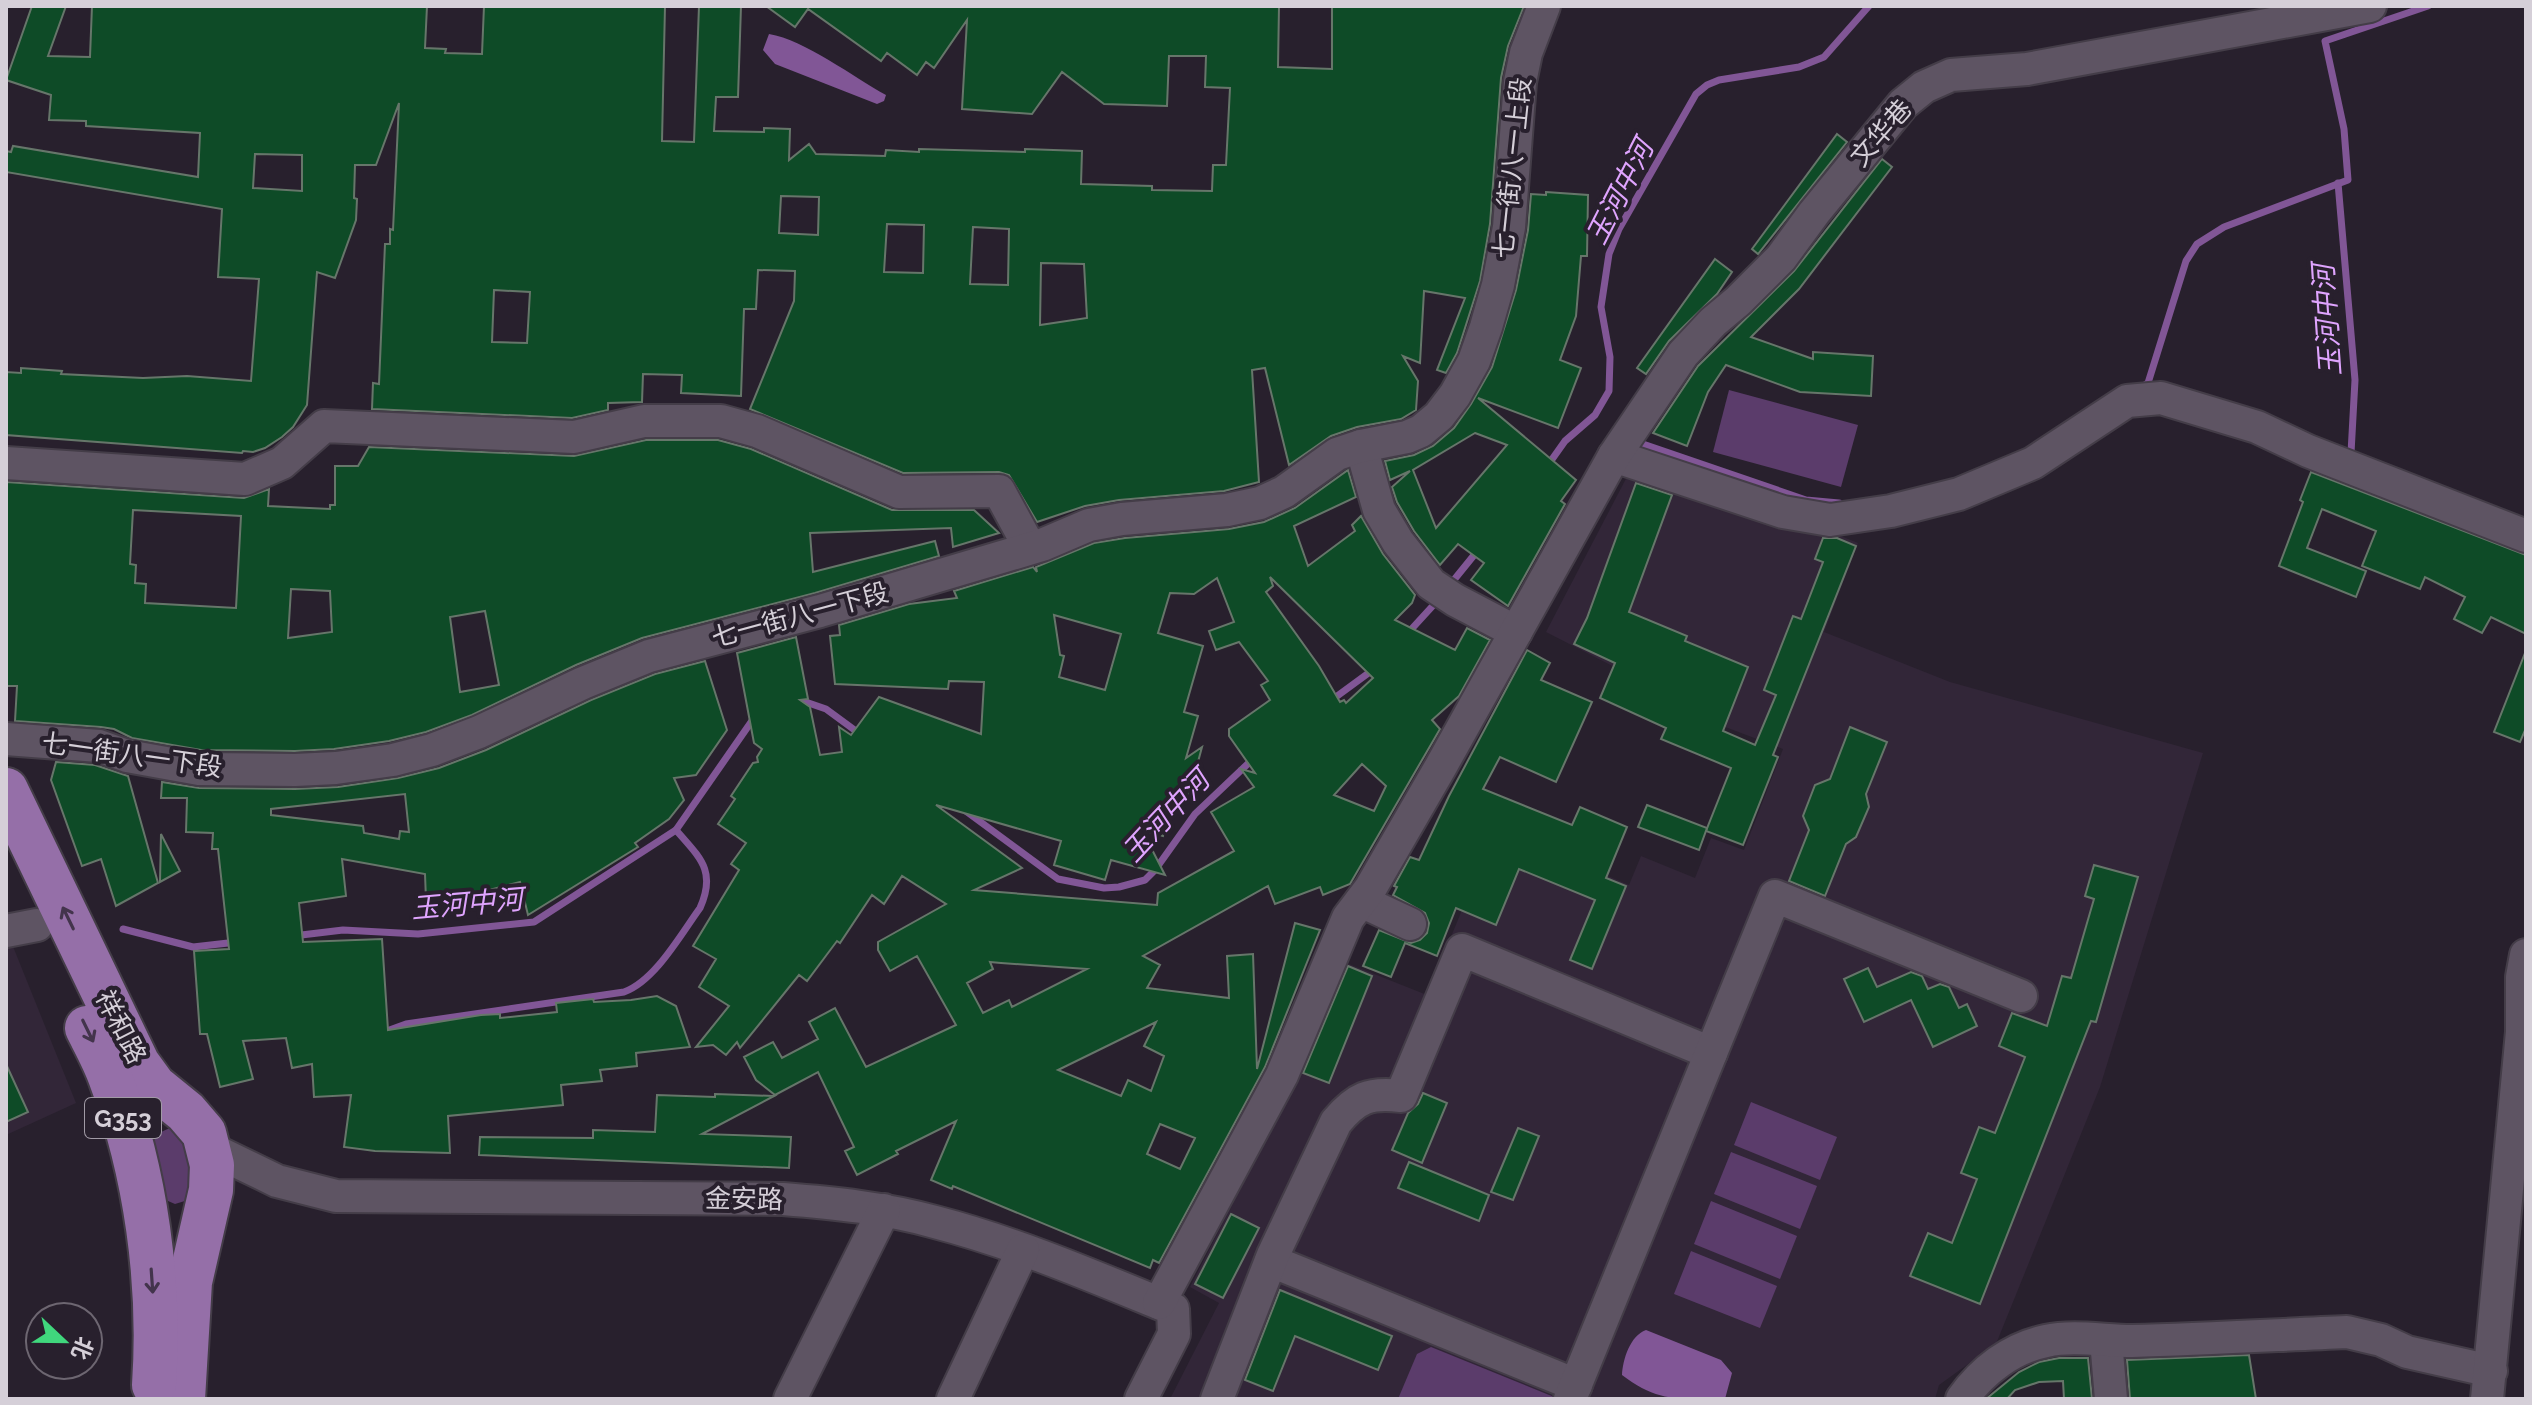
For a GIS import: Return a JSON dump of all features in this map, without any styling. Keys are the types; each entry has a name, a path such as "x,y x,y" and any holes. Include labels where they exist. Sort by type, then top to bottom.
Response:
{"highway":[{"name":"祥和路","path":"6,790 138,1064 154,1086 186,1112 204,1133 209,1148"},
{"name":"祥和路","path":"6,860 22,928 110,1076 127,1132 145,1218 155,1332 153,1399"},
{"path":"127,1132 138,1114 147,1108 173,1103"},
{"path":"183,1399 190,1282 212,1178 209,1148"},
{"path":"145,1218 176,1221 204,1213"}],"street":[{"name":"七一街八一上段","path":"1498,285 1509,227 1520,82 1526,53 1544,6"},
{"name":"文华巷","path":"1159,1303 1282,1075 1348,918 1417,809 1614,456 1683,354 1781,258 1903,104 1924,87 1951,75 2027,69 2370,6"},
{"name":"七一街八一下段","path":"6,739 99,746 127,756 199,769 308,769 393,760 432,750 479,732 649,656 820,611 1030,548 1089,525 1227,510 1260,503 1284,492 1337,454 1407,437 1421,431 1439,416 1474,361 1498,285"},
{"path":"1614,456 1783,512 1830,520 1906,508 1972,489 2033,463 2127,401 2161,398 2257,427 2308,451 2526,536"},
{"path":"6,463 245,479 282,463 324,426 574,437 644,421 721,421 757,431 899,492 999,491 1030,548"},
{"path":"1361,446 1379,510 1398,542 1443,592 1516,632"},
{"path":"1271,1261 1573,1392 1775,896 2021,996"},
{"path":"1361,901 1410,924"},
{"path":"1217,1399 1271,1261 1336,1122 1351,1104 1363,1098 1401,1096 1462,950 1711,1053"},
{"path":"1962,1399 1982,1374 1996,1363 2030,1345 2048,1340 2347,1332 2381,1340 2489,1385 2522,1032 2522,977 2526,955"},
{"name":"金安路","path":"209,1148 277,1181 336,1196 783,1199 884,1210 975,1233 1159,1303"},
{"path":"790,1399 884,1210"},
{"path":"953,1399 1023,1250"},
{"path":"1141,1399 1174,1334 1173,1309 1159,1303"},
{"path":"2106,1340 2111,1399"}],"shaded area":[{"path":"769,34 829,60 886,95 884,101 877,104 775,64 763,50"},
{"path":"1729,390 1858,425 1841,487 1713,452"},
{"path":"1630,471 1821,528 1858,543 1824,632 1950,682 2203,753 2100,1087 1996,1344 1939,1385 1935,1399 1170,1399 1219,1303 1190,1287 1299,1075 1344,962 1427,995 1462,910 1505,832 1629,885 1641,856 1695,878 1711,838 1744,850 1783,749 1678,709 1681,701 1546,632"},
{"path":"10,939 76,1103 6,1135 6,940"},
{"path":"1751,1102 1837,1137 1820,1180 1734,1145"},
{"path":"174,1126 194,1136 188,1200 175,1204 161,1198 149,1147 159,1133"},
{"path":"1731,1152 1817,1186 1800,1229 1714,1194"},
{"path":"1711,1201 1797,1236 1780,1279 1694,1244"},
{"path":"1691,1251 1777,1286 1760,1328 1674,1294"},
{"path":"1646,1330 1721,1360 1732,1373 1725,1399 1671,1398 1647,1391 1622,1375 1628,1349 1636,1337"},
{"path":"1431,1347 1554,1399 1398,1399 1417,1354"}],"building":[{"path":"32,6 66,6 48,56 90,57 92,6 427,6 425,48 446,49 445,53 482,54 484,6 665,6 662,141 694,142 699,6 741,6 738,97 716,97 714,131 790,129 789,160 809,144 816,154 885,156 886,150 919,152 919,149 1082,151 1081,184 1212,191 1213,165 1226,165 1230,88 1205,87 1206,56 1169,56 1167,106 1104,104 1062,72 1032,114 962,109 967,20 934,68 926,62 917,75 887,53 881,61 808,9 795,27 766,6 1279,6 1278,67 1332,69 1332,6 1524,6 1508,46 1501,78 1490,224 1480,281 1457,353 1446,373 1437,370 1465,298 1424,291 1420,363 1403,356 1418,381 1416,410 1401,419 1357,427 1331,436 1289,465 1265,368 1252,370 1259,482 1224,491 1085,506 1037,522 1009,475 999,472 903,473 750,409 794,301 795,271 758,270 756,309 744,309 741,396 681,393 682,375 643,374 642,402 608,403 608,410 572,418 372,409 373,383 379,384 385,244 390,244 390,229 393,230 399,103 376,165 355,165 356,220 335,278 317,272 307,405 293,427 282,437 265,448 242,453 6,435 6,372 21,373 21,368 62,371 61,374 143,378 187,376 251,381 259,279 218,277 222,209 6,172 6,151 11,152 13,146 198,177 200,133 86,126 86,121 49,120 51,95 6,80","holes":["255,154 302,155 302,191 253,188","781,196 819,197 818,235 779,233","887,224 924,225 923,273 884,272","973,227 1009,229 1008,285 970,284","1041,263 1084,264 1087,318 1040,325","494,290 530,292 527,343 492,342"]},
{"path":"1837,134 1847,142 1758,254 1752,249"},
{"path":"1882,159 1892,167 1799,289 1751,337 1813,359 1813,352 1873,356 1871,396 1800,392 1726,365 1708,392 1687,446 1653,433 1698,366 1794,271"},
{"path":"1546,192 1588,195 1587,256 1581,256 1576,316 1560,360 1581,368 1558,428 1478,398 1576,480 1561,501 1565,504 1508,606 1471,580 1484,563 1458,544 1440,565 1414,531 1392,487 1410,471 1390,480 1385,461 1414,455 1433,446 1454,428 1471,404 1492,367 1516,290 1528,230 1531,194 1546,195","holes":["1475,433 1507,445 1436,528 1413,470"]},
{"path":"1715,259 1732,272 1717,294 1669,341 1646,374 1637,368"},
{"path":"646,440 718,440 751,449 892,510 974,510 999,533 953,547 951,528 810,533 813,572 935,541 939,556 815,593 642,638 576,665 472,715 426,732 389,741 295,751 201,750 132,738 114,729 15,721 17,686 6,686 6,482 244,498 269,489 268,506 330,509 330,505 335,505 335,466 358,466 369,447 574,456","holes":["133,510 241,516 236,608 145,603 146,584 135,583 136,565 130,564","291,589 330,591 332,632 288,638","485,611 499,685 460,692 450,617"]},
{"path":"1348,470 1356,497 1294,526 1308,566 1355,531 1352,525 1361,516 1383,554 1415,595 1412,603 1395,620 1455,650 1467,628 1490,640 1459,696 1432,720 1440,729 1350,884 1323,895 1320,887 1275,904 1268,886 1143,956 1160,965 1147,988 1229,998 1227,956 1253,954 1257,1069 1295,923 1320,930 1265,1067 1159,1263 1153,1260 1150,1268 953,1186 952,1189 931,1180 956,1121 857,1175 845,1151 854,1147 818,1072 775,1095 756,1080 744,1057 773,1042 782,1058 818,1039 809,1022 835,1008 866,1067 956,1025 917,956 890,971 878,950 878,942 946,904 902,876 884,904 872,895 840,943 837,941 807,981 799,975 740,1048 737,1042 726,1055 713,1045 696,1047 729,1006 699,987 716,959 693,946 739,870 731,864 746,843 718,824 735,799 731,796 753,763 758,762 757,757 762,749 754,743 737,653 796,637 808,699 800,700 810,707 820,755 842,752 839,727 851,735 879,697 981,734 984,682 949,681 948,689 835,684 830,636 840,635 839,625 909,604 957,598 954,591 1033,567 1037,572 1036,567 1094,543 1229,529 1264,522 1295,508","holes":["1270,577 1373,678 1346,703 1344,700 1340,702 1319,666 1266,592 1273,586","1217,578 1234,622 1209,631 1216,650 1239,642 1268,681 1261,685 1270,700 1229,729 1229,736 1255,773 1241,769 1254,787 1211,812 1234,851 1158,893 1157,905 974,890 1022,868 936,805 1061,841 1054,865 1105,880 1111,860 1165,875 1142,830 1163,836 1175,796 1188,799 1202,747 1186,758 1198,716 1184,712 1203,646 1158,633 1170,593 1194,594","1054,615 1121,634 1105,690 1059,677 1064,656 1060,655","1362,764 1386,786 1374,811 1334,795","990,962 1087,969 1012,1007 1009,1000 983,1013 967,983 993,969","1156,1022 1144,1046 1164,1056 1151,1091 1128,1080 1121,1096 1058,1070","1160,1124 1195,1138 1180,1169 1147,1154"]},
{"path":"2311,472 2526,555 2526,634 2491,617 2482,633 2454,619 2465,597 2425,577 2420,589 2362,566 2376,531 2322,509 2307,548 2366,571 2356,597 2279,566"},
{"path":"1636,483 1672,495 1629,612 1687,636 1685,641 1748,667 1723,731 1755,745 1776,695 1764,690 1793,616 1801,619 1823,562 1815,559 1823,538 1837,538 1856,546 1773,755 1778,757 1743,845 1706,831 1731,768 1661,739 1666,728 1600,698 1615,663 1574,644 1587,618"},
{"path":"1527,650 1550,663 1541,680 1592,702 1556,782 1500,757 1483,789 1572,825 1580,807 1627,827 1606,878 1626,886 1592,969 1570,960 1595,900 1519,869 1496,925 1456,908 1437,956 1405,943 1391,977 1363,966 1379,930 1411,943 1427,933 1429,923 1425,913 1393,895 1397,887 1394,886 1410,857 1419,860 1449,796"},
{"path":"2525,653 2526,728 2520,742 2494,732"},
{"path":"705,661 727,730 696,775 674,778 684,800 669,819 635,843 638,847 528,915 520,882 455,899 426,900 425,874 342,859 346,896 299,903 303,942 382,939 388,1030 481,1015 500,1014 500,1018 557,1012 556,1003 657,996 676,1006 690,1047 636,1053 637,1066 600,1070 602,1081 561,1085 563,1105 448,1116 450,1153 344,1147 351,1095 314,1097 312,1064 292,1068 286,1038 243,1041 253,1079 220,1087 207,1034 200,1034 194,951 229,949 218,849 212,849 213,833 186,832 187,798 161,798 162,782 199,788 295,789 338,787 398,778 439,768 486,750 591,700 655,674","holes":["405,794 409,832 400,831 399,839 364,833 363,826 271,815 271,809"]},
{"path":"1850,727 1887,742 1866,794 1869,807 1856,837 1846,844 1825,896 1789,881 1809,830 1803,816 1815,785 1830,779"},
{"path":"56,762 95,765 128,776 158,883 116,906 101,859 82,866 51,780"},
{"path":"1647,805 1707,828 1699,850 1638,827"},
{"path":"161,834 180,871 160,882"},
{"path":"2094,865 2138,877 2096,1022 2091,1021 1980,1304 1910,1276 1928,1233 1952,1243 1977,1179 1961,1173 1979,1127 1995,1133 2025,1057 1999,1046 2012,1013 2047,1026 2062,976 2071,978 2094,899 2085,896"},
{"path":"1348,966 1372,976 1329,1083 1303,1073"},
{"path":"1868,968 1877,987 1911,972 1922,976 1928,989 1940,984 1949,987 1959,1008 1967,1004 1977,1026 1933,1047 1911,1000 1864,1022 1844,979"},
{"path":"6,1064 28,1112 6,1122"},
{"path":"1423,1093 1447,1103 1422,1163 1392,1150 1408,1113 1418,1104"},
{"path":"715,1094 774,1096 702,1134 791,1137 789,1168 479,1155 480,1137 593,1138 593,1130 655,1132 657,1095 715,1097"},
{"path":"1518,1128 1539,1136 1513,1200 1491,1192"},
{"path":"1409,1162 1489,1195 1479,1221 1398,1188"},
{"path":"1231,1214 1259,1228 1223,1298 1195,1284"},
{"path":"1280,1290 1392,1336 1378,1370 1295,1336 1273,1391 1245,1380"},
{"path":"2249,1355 2256,1399 2130,1399 2127,1360"},
{"path":"2088,1358 2092,1399 2064,1399 2063,1381 2039,1382 2015,1390 2007,1399 1986,1399 2019,1372 2039,1362"}],"waterway":[{"name":"玉河中河","path":"1548,465 1565,441 1595,415 1609,391 1610,357 1601,307 1609,254 1619,229 1696,94 1719,80 1799,67 1824,57 1869,6"},
{"path":"2142,387 2148,383 2186,261 2197,244 2224,227 2348,180 2344,129 2325,41 2428,6"},
{"name":"玉河中河","path":"2338,183 2355,380 2351,453"},
{"path":"1636,449 1640,443 1806,500 1839,503"},
{"name":"玉河中河","path":"1449,586 1479,549"},
{"name":"玉河中河","path":"1407,634 1439,599"},
{"name":"玉河中河","path":"1329,702 1374,669"},
{"name":"玉河中河","path":"794,698 826,709 860,734"},
{"name":"玉河中河","path":"293,936 343,930 418,934 534,922 676,830 756,715"},
{"name":"玉河中河","path":"963,809 1058,879 1104,888 1119,887 1145,880 1195,814 1255,757"},
{"path":"384,1032 406,1024 624,992 635,986 666,956 700,908 705,895 707,884 703,865 676,830"},
{"name":"玉河中河","path":"123,929 193,947 237,942"}]}
